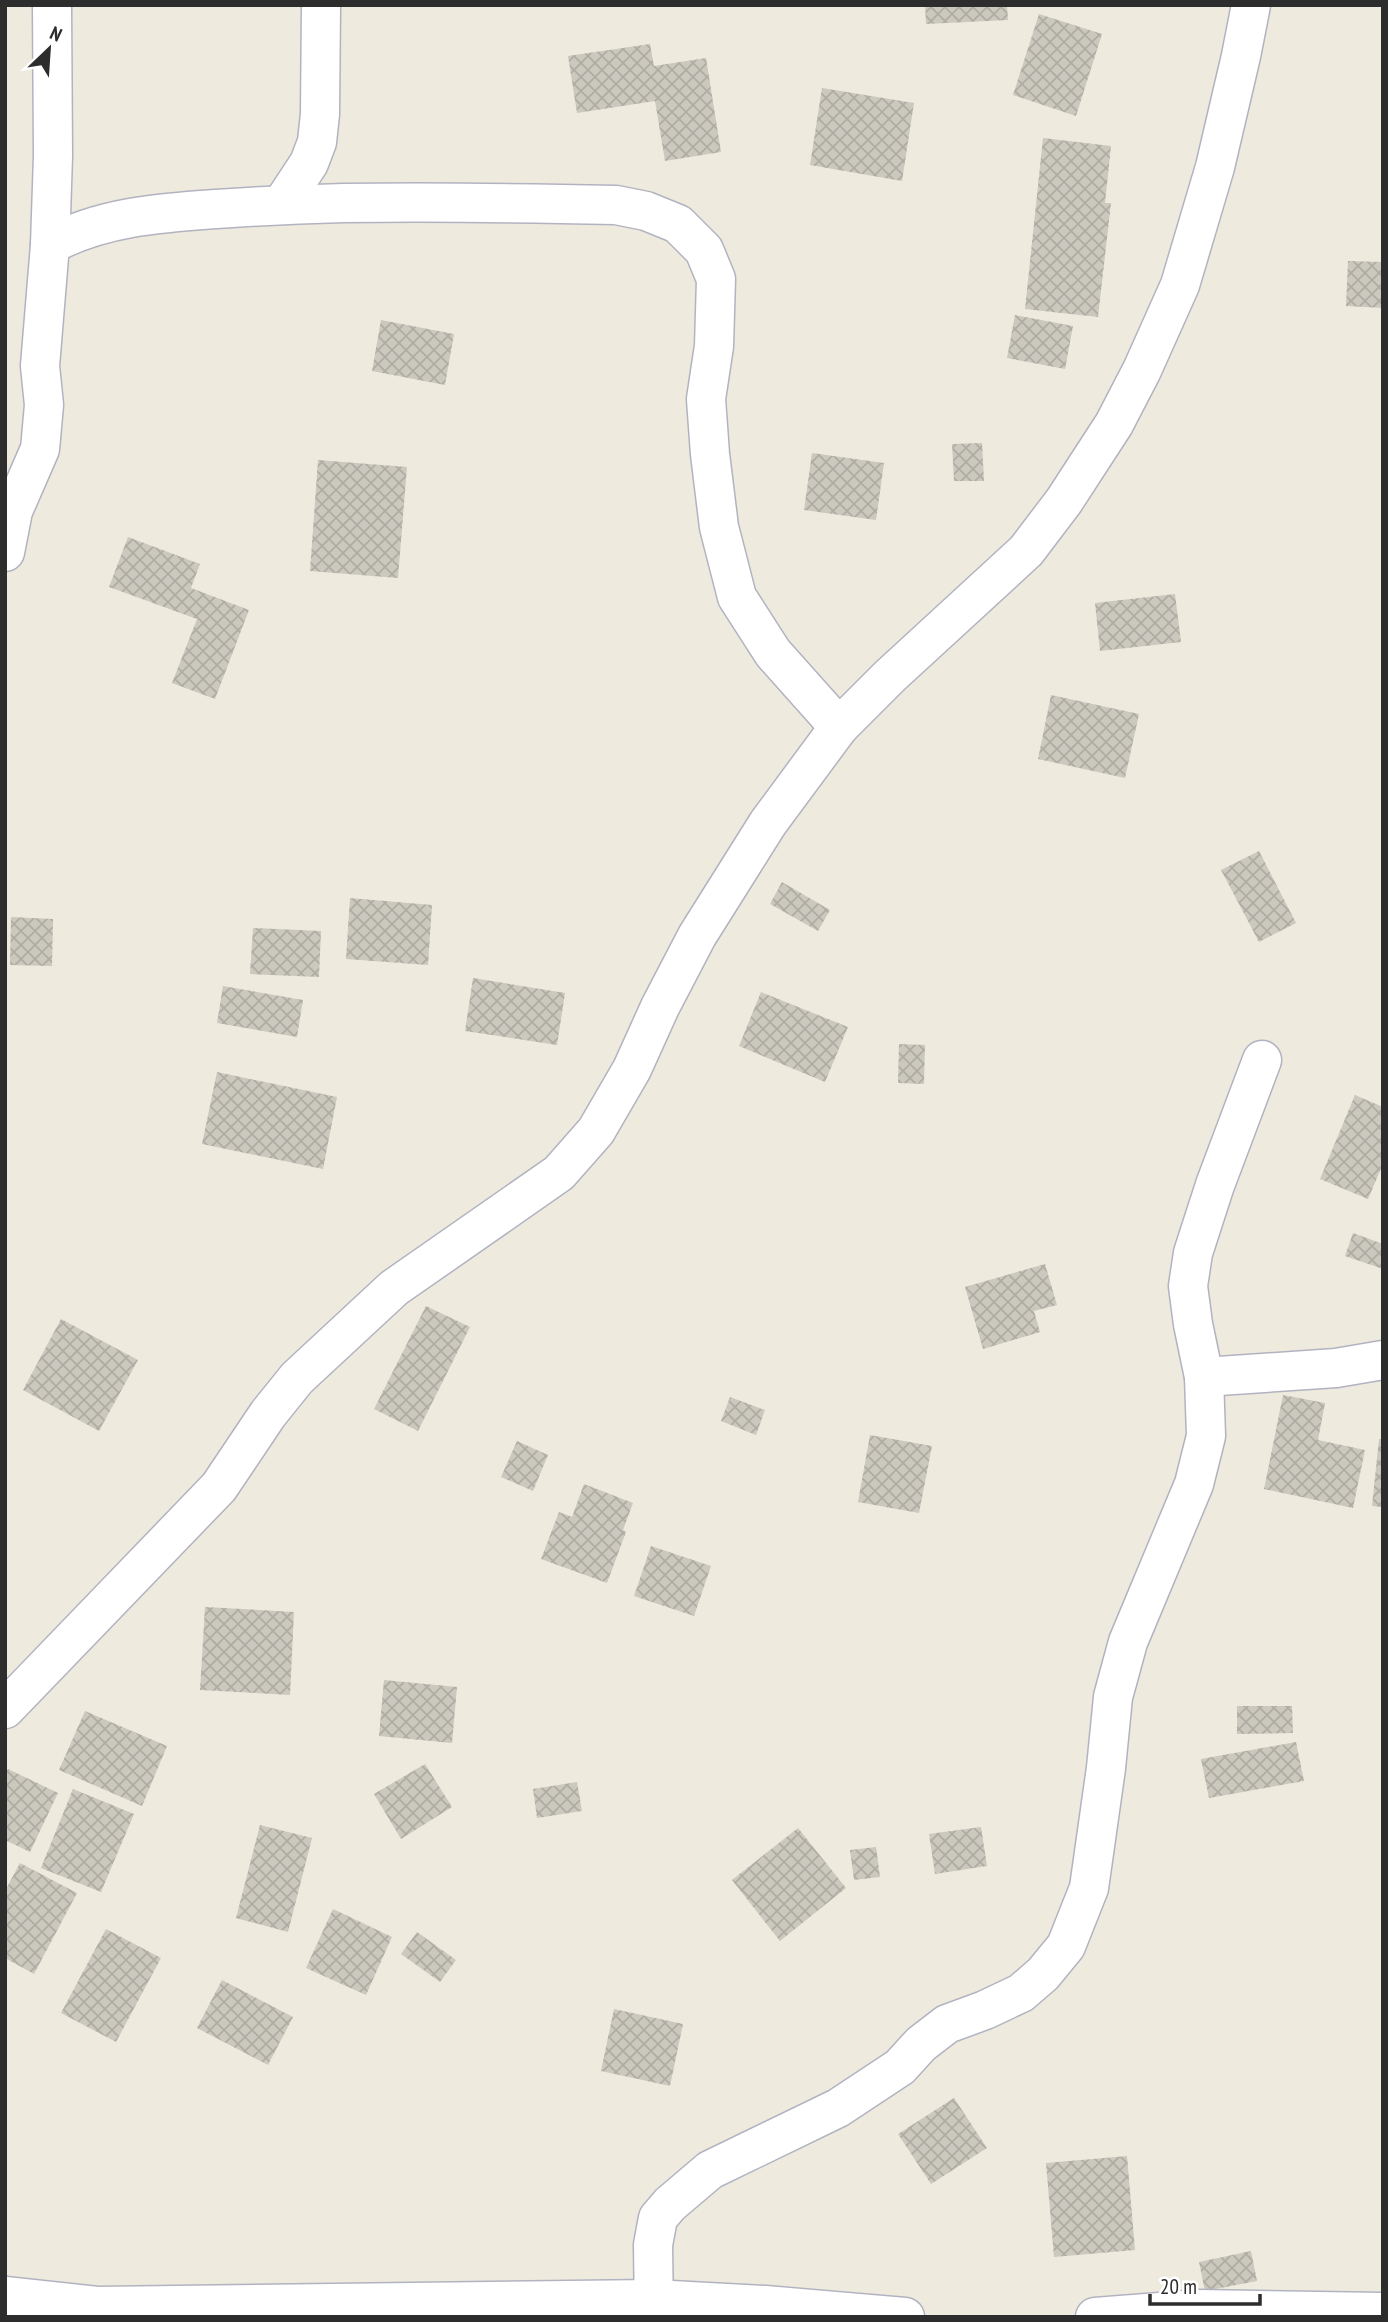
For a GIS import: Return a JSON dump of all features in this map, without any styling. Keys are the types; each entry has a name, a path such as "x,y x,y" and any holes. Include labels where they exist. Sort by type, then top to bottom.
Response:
{"street":[{"path":"5,552 13,510 40,449 44,405 40,366 50,244 53,156 52,5"},
{"path":"282,204 309,163 317,142 320,114 321,5"},
{"path":"5,1709 219,1487 268,1414 297,1378 394,1289 559,1173 596,1131 632,1069 697,936 768,823 839,727 890,676 1026,551 1064,501 1114,424 1142,370 1180,285 1215,167 1251,5"},
{"path":"50,244 113,221 158,213 282,204 616,205 646,211 678,224 704,250 716,279 715,346 706,399 719,527 737,597 773,653 839,727"},
{"path":"653,2308 653,2245 659,2218 670,2204 710,2170 838,2108 900,2067 947,2024 1021,1993 1043,1974 1066,1946 1089,1888 1113,1697 1128,1642 1194,1485 1206,1436 1204,1377 1188,1286 1193,1253 1215,1185 1262,1060"},
{"path":"1204,1377 1336,1368 1383,1360"},
{"path":"5,2296 97,2306 653,2308 765,2305 905,2317"},
{"path":"1095,2317 1199,2309 1383,2312"}],"building":[{"path":"925,5 1007,5 1008,20 926,24"},
{"path":"1039,14 1102,34 1076,116 1013,95"},
{"path":"650,44 654,66 706,58 721,152 665,161 655,101 577,113 568,56"},
{"path":"822,88 914,103 902,181 810,165"},
{"path":"1043,138 1111,146 1105,203 1111,203 1098,317 1025,309"},
{"path":"1348,261 1383,262 1383,308 1346,306"},
{"path":"1015,315 1073,326 1065,369 1007,358"},
{"path":"381,320 454,334 445,385 372,371"},
{"path":"982,443 984,481 954,481 952,444"},
{"path":"812,453 884,463 876,520 804,510"},
{"path":"318,460 407,467 398,578 310,571"},
{"path":"128,537 200,564 191,588 249,610 215,699 172,683 197,619 109,587"},
{"path":"1175,594 1181,642 1100,651 1095,603"},
{"path":"1051,695 1139,714 1125,778 1038,759"},
{"path":"1259,851 1296,923 1259,942 1221,870"},
{"path":"782,882 830,910 818,931 770,904"},
{"path":"350,898 432,905 428,965 346,959"},
{"path":"11,917 53,919 52,966 10,965"},
{"path":"253,928 321,931 319,977 250,974"},
{"path":"473,978 565,993 557,1045 465,1031"},
{"path":"223,986 303,1000 297,1037 217,1023"},
{"path":"761,992 848,1027 825,1082 739,1046"},
{"path":"899,1044 925,1045 924,1084 898,1083"},
{"path":"217,1072 337,1097 323,1169 202,1144"},
{"path":"1355,1095 1383,1107 1383,1164 1368,1199 1320,1179"},
{"path":"1353,1233 1383,1244 1383,1269 1345,1256"},
{"path":"1045,1264 1057,1305 1034,1311 1040,1332 983,1349 965,1287"},
{"path":"426,1306 470,1327 418,1431 374,1409"},
{"path":"61,1319 138,1360 99,1431 23,1390"},
{"path":"1283,1395 1325,1403 1318,1440 1365,1450 1353,1508 1264,1489"},
{"path":"730,1397 765,1410 756,1435 721,1421"},
{"path":"870,1435 932,1446 919,1513 858,1502"},
{"path":"1379,1439 1383,1439 1383,1507 1372,1506"},
{"path":"517,1441 548,1455 533,1491 501,1477"},
{"path":"584,1484 633,1503 623,1530 626,1532 607,1583 541,1559 559,1512 572,1517"},
{"path":"651,1546 711,1566 694,1616 634,1596"},
{"path":"205,1607 294,1612 290,1695 200,1690"},
{"path":"384,1680 457,1687 452,1743 379,1736"},
{"path":"1237,1706 1292,1706 1293,1733 1237,1734"},
{"path":"85,1711 167,1746 142,1806 59,1770"},
{"path":"1296,1742 1304,1781 1209,1798 1201,1759"},
{"path":"425,1764 452,1807 401,1839 374,1794"},
{"path":"8,1769 58,1793 30,1852 5,1840 5,1774"},
{"path":"577,1782 582,1811 537,1818 533,1789"},
{"path":"73,1789 134,1814 101,1892 41,1868"},
{"path":"260,1825 312,1838 288,1932 236,1918"},
{"path":"981,1827 987,1866 935,1874 929,1834"},
{"path":"798,1828 846,1888 780,1941 732,1880"},
{"path":"876,1847 880,1877 854,1880 850,1850"},
{"path":"20,1863 77,1893 34,1974 5,1958 5,1891"},
{"path":"333,1909 392,1937 366,1995 306,1968"},
{"path":"106,1929 161,1958 116,2042 61,2013"},
{"path":"417,1932 456,1960 440,1982 401,1954"},
{"path":"222,1980 293,2017 268,2065 197,2028"},
{"path":"614,2009 683,2024 670,2086 601,2071"},
{"path":"954,2098 987,2148 931,2184 898,2134"},
{"path":"1127,2156 1135,2250 1054,2257 1046,2163"},
{"path":"1251,2251 1257,2281 1205,2291 1199,2262"}]}
